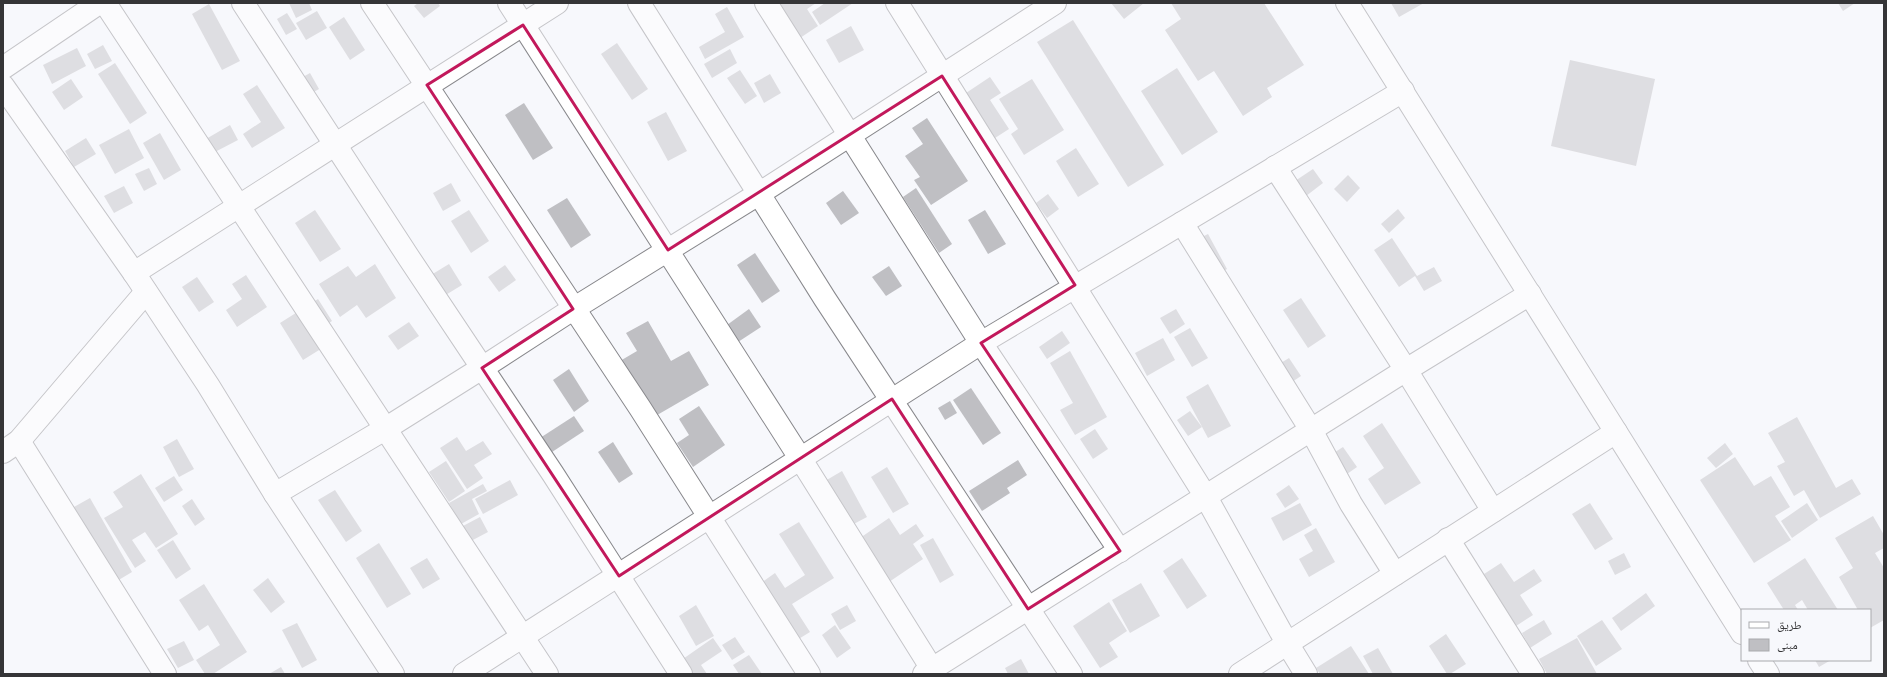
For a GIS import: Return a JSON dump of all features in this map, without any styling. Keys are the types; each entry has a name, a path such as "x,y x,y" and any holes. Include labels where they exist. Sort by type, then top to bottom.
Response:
{"street":[{"path":"3,68 99,3"},
{"path":"105,3 547,674"},
{"path":"243,3 619,576 681,674"},
{"path":"372,3 710,516 809,674"},
{"path":"510,3 800,458 928,671 1406,370 1530,294"},
{"path":"134,273 238,205 557,3"},
{"path":"639,3 760,193 825,299 1071,674"},
{"path":"766,3 981,343 1120,551"},
{"path":"897,3 1206,497 1287,643 1306,674"},
{"path":"275,494 385,429 573,309 760,193 849,134 942,76 1031,9 1055,3"},
{"path":"1347,3 1741,631"},
{"path":"3,86 134,273 208,385 275,494 393,674"},
{"path":"464,674 981,343 1402,91"},
{"path":"1275,167 1406,370 1493,511"},
{"path":"1182,223 1311,430 1350,504 1395,574"},
{"path":"146,292 11,446 165,674"},
{"path":"1240,674 1616,432"},
{"path":"1448,539 1533,674"},
{"path":"1760,661 1768,674"}],"highlighted area":[{"path":"523,25 668,250 942,76 1075,285 981,343 1120,551 1028,609 892,399 619,576 482,368 573,309 427,85"}],"building":[{"path":"289,3 309,3 312,10 296,18"},
{"path":"418,3 438,3 440,6 424,18 414,6"},
{"path":"777,3 816,3 807,9 818,26 800,38"},
{"path":"825,3 853,3 820,25 812,12"},
{"path":"1111,3 1144,3 1124,19"},
{"path":"1171,3 1264,3 1304,65 1267,88 1272,97 1243,116 1214,71 1198,81 1165,30 1181,19"},
{"path":"1391,3 1424,3 1399,17"},
{"path":"1838,3 1855,3 1843,11"},
{"path":"209,4 240,61 222,70 192,14"},
{"path":"727,7 744,37 705,59 699,47 725,32 715,14"},
{"path":"317,11 327,28 306,40 296,23"},
{"path":"287,13 297,29 286,35 277,19"},
{"path":"344,17 365,50 350,60 329,27"},
{"path":"1073,20 1164,165 1128,187 1037,42"},
{"path":"851,26 864,50 839,63 826,40"},
{"path":"617,43 648,89 632,100 601,54"},
{"path":"103,45 112,61 95,69 87,54"},
{"path":"77,48 86,66 52,84 43,65"},
{"path":"730,49 737,63 712,78 704,64"},
{"path":"1570,60 1655,79 1636,166 1551,146"},
{"path":"115,63 147,113 130,124 98,74"},
{"path":"1177,68 1218,132 1182,155 1141,91"},
{"path":"740,70 757,96 745,104 727,78"},
{"path":"310,73 319,89 296,102 287,86"},
{"path":"770,74 781,93 764,103 754,83"},
{"path":"990,77 1001,93 990,100 1009,129 995,138 966,93"},
{"path":"71,79 83,97 64,110 52,92"},
{"path":"1032,79 1064,130 1024,155 1011,134 1018,129 999,99"},
{"path":"257,85 285,128 252,148 243,134 261,122 243,94"},
{"path":"524,103 553,148 533,160 505,115"},
{"path":"666,112 687,151 668,161 647,122"},
{"path":"927,118 968,181 931,205 914,180 920,177 905,156 923,144 912,128"},
{"path":"230,125 238,140 213,153 206,139"},
{"path":"129,129 144,158 115,174 99,145"},
{"path":"160,133 181,170 164,180 143,143"},
{"path":"86,138 96,154 74,167 65,151"},
{"path":"1076,148 1099,184 1078,197 1056,161"},
{"path":"149,168 157,184 144,191 135,174"},
{"path":"1313,169 1323,183 1306,196 1295,181"},
{"path":"1348,175 1360,188 1347,202 1334,189"},
{"path":"451,183 461,201 443,211 433,193"},
{"path":"124,186 133,203 114,213 104,196"},
{"path":"916,188 952,244 939,253 903,197"},
{"path":"843,191 859,213 841,225 826,203"},
{"path":"1048,194 1059,209 1047,218 1036,203"},
{"path":"567,198 591,235 571,248 547,210"},
{"path":"1398,209 1405,218 1389,233 1381,224"},
{"path":"315,210 341,249 320,262 295,223"},
{"path":"469,210 489,241 471,253 451,221"},
{"path":"985,210 1006,244 988,254 968,220"},
{"path":"1208,234 1227,269 1211,278 1192,242"},
{"path":"1392,238 1417,276 1434,267 1442,281 1424,291 1415,276 1399,287 1374,250"},
{"path":"755,253 780,291 762,303 737,265"},
{"path":"375,264 396,298 366,318 357,305 340,317 319,284 348,266 356,277"},
{"path":"449,264 462,285 444,296 431,275"},
{"path":"505,265 516,280 499,292 488,277"},
{"path":"889,266 902,286 886,296 872,277"},
{"path":"246,275 267,307 237,327 226,310 242,299 232,284"},
{"path":"197,277 214,302 199,312 182,287"},
{"path":"1301,298 1326,336 1308,348 1283,310"},
{"path":"318,299 332,321 314,333 324,347 303,360 280,323"},
{"path":"749,309 761,327 738,342 727,325"},
{"path":"1176,309 1185,324 1170,334 1160,318"},
{"path":"648,321 671,361 689,351 709,385 652,418 620,361 637,351 626,333"},
{"path":"409,322 419,336 398,350 388,336"},
{"path":"1190,328 1208,358 1192,367 1174,337"},
{"path":"1062,331 1070,343 1047,359 1039,347"},
{"path":"1163,338 1175,360 1147,376 1135,353"},
{"path":"1070,351 1107,417 1075,435 1060,410 1073,403 1050,363"},
{"path":"1289,358 1301,376 1283,388 1271,369"},
{"path":"569,369 589,401 574,412 553,380"},
{"path":"1208,384 1231,426 1208,438 1186,397"},
{"path":"971,388 1001,433 983,445 953,400"},
{"path":"950,401 957,413 945,420 938,408"},
{"path":"699,406 725,445 693,467 677,443 689,435 679,419"},
{"path":"1190,411 1202,427 1188,436 1177,420"},
{"path":"574,416 584,431 549,454 540,438"},
{"path":"1797,417 1836,488 1852,479 1861,494 1820,518 1804,490 1794,496 1777,466 1785,462 1768,433"},
{"path":"1382,423 1421,483 1385,505 1368,479 1384,468 1363,436"},
{"path":"1095,429 1108,449 1093,459 1080,439"},
{"path":"457,437 466,451 483,441 492,454 474,465 483,478 467,489 440,448"},
{"path":"177,439 194,469 179,477 163,447"},
{"path":"613,442 633,474 619,483 598,452"},
{"path":"1725,443 1733,454 1716,468 1707,458"},
{"path":"1343,447 1357,467 1337,481 1323,460"},
{"path":"1735,457 1754,486 1771,476 1790,507 1775,516 1791,540 1754,563 1700,480"},
{"path":"1018,460 1027,475 1007,488 1010,493 982,511 969,491"},
{"path":"446,461 465,491 449,502 429,472"},
{"path":"887,467 909,504 893,513 871,477"},
{"path":"842,471 867,517 850,526 825,481"},
{"path":"141,474 178,534 156,548 145,532 132,540 146,561 135,568 104,518 123,507 113,492"},
{"path":"174,476 183,490 164,502 155,488"},
{"path":"510,480 518,495 483,514 475,499"},
{"path":"483,484 487,491 472,499 479,514 461,524 449,503"},
{"path":"1289,485 1299,499 1285,508 1276,494"},
{"path":"335,490 362,531 346,542 318,500"},
{"path":"90,498 132,572 117,581 74,507"},
{"path":"192,499 205,519 195,526 182,506"},
{"path":"1300,503 1312,525 1283,541 1271,518"},
{"path":"1590,503 1613,539 1595,550 1572,514"},
{"path":"1807,503 1818,520 1792,538 1781,521"},
{"path":"1873,516 1884,535 1884,548 1875,553 1884,568 1884,620 1871,627 1871,609 1857,609 1839,577 1853,568 1835,538"},
{"path":"480,517 488,532 471,541 463,526"},
{"path":"889,518 900,535 916,524 924,536 913,544 923,559 889,582 860,538"},
{"path":"799,522 834,578 792,604 810,632 797,640 761,583 775,573 785,588 805,575 779,534"},
{"path":"1316,528 1335,562 1309,577 1299,559 1313,551 1304,535"},
{"path":"933,538 954,575 940,583 920,545"},
{"path":"173,540 191,569 176,579 157,550"},
{"path":"379,543 411,594 387,608 356,558"},
{"path":"1624,553 1631,567 1615,575 1608,561"},
{"path":"427,558 440,579 423,589 410,568"},
{"path":"1182,558 1207,596 1187,609 1163,571"},
{"path":"1805,558 1837,609 1807,609 1802,600 1795,605 1797,609 1783,609 1767,583"},
{"path":"1501,563 1514,582 1534,569 1542,581 1520,595 1533,615 1516,626 1484,574"},
{"path":"268,578 285,602 271,613 253,590"},
{"path":"1141,583 1160,616 1130,633 1112,600"},
{"path":"204,584 247,652 213,674 205,674 196,660 220,645 208,625 199,631 179,600"},
{"path":"1646,593 1655,606 1621,631 1612,618"},
{"path":"1109,602 1127,631 1109,643 1118,657 1100,668 1073,626"},
{"path":"696,605 714,636 696,646 679,616"},
{"path":"847,605 856,621 840,630 831,614"},
{"path":"1544,620 1552,634 1530,648 1522,633"},
{"path":"1602,620 1622,649 1596,666 1577,636"},
{"path":"297,623 317,660 302,668 282,630"},
{"path":"835,625 851,648 837,658 822,635"},
{"path":"1446,634 1466,664 1450,674 1447,674 1429,646"},
{"path":"735,637 745,652 732,660 722,645"},
{"path":"713,638 722,651 701,665 707,674 689,674 680,661"},
{"path":"1577,638 1597,674 1547,674 1539,659"},
{"path":"184,641 194,660 178,668 167,649"},
{"path":"1351,646 1369,674 1320,674 1316,668"},
{"path":"1378,648 1393,674 1373,674 1363,656"},
{"path":"749,655 762,674 739,674 733,665"},
{"path":"1021,659 1029,674 1008,674 1005,668"},
{"path":"1816,661 1829,661 1819,667"},
{"path":"281,667 285,674 269,674"}]}
